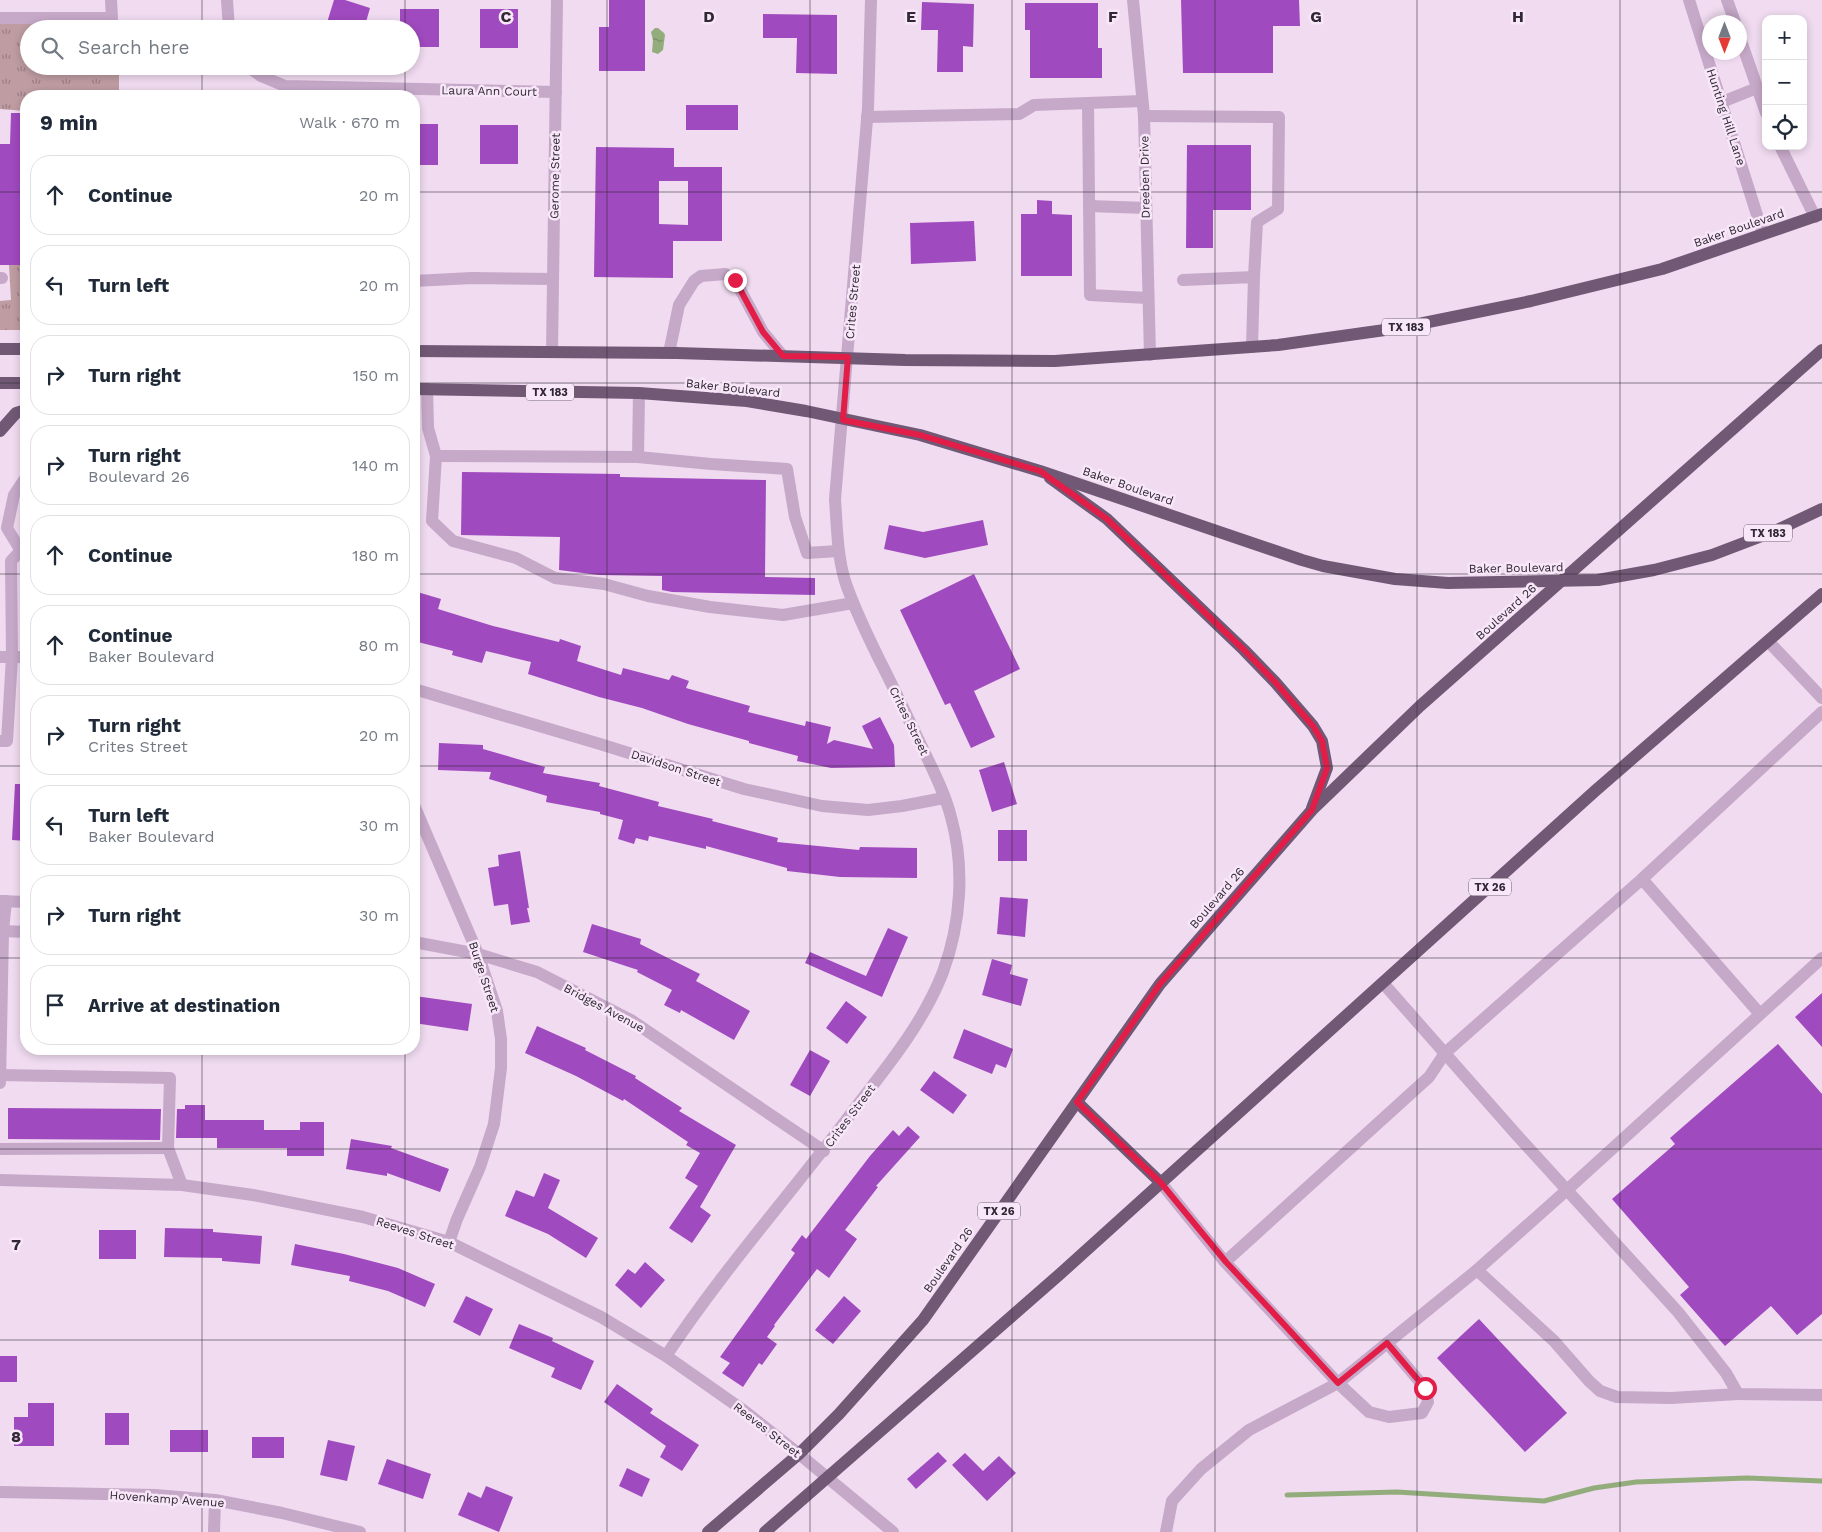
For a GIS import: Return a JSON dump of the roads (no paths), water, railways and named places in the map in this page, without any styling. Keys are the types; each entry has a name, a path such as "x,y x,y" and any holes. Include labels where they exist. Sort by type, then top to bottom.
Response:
{"main road":[{"name":"Baker Boulevard","path":"420,351 669,353 1055,362 1252,347 1400,328 1531,302 1662,269 1818,215"},
{"path":"0,349 20,350"},
{"name":"Boulevard 26","path":"708,1532 799,1454 840,1414 923,1320 1160,984 1312,810 1420,706 1819,352"},
{"path":"0,383 20,383"},
{"name":"Baker Boulevard","path":"420,389 639,393 747,402 806,411 920,435 1040,471 1323,566 1395,579 1448,583 1598,580 1654,570 1712,555 1775,531 1822,509"},
{"path":"0,431 16,413 20,412"},
{"path":"1040,471 1107,519 1244,650 1313,726 1322,741 1327,768 1312,810"},
{"name":"TX 26","path":"765,1532 1060,1274 1595,791 1822,594"},
{"path":"1077,1102 1161,1183"}],"street":[{"path":"0,18 112,18 111,0"},
{"path":"226,0 228,20"},
{"name":"Gerome Street","path":"552,352 556,0"},
{"name":"Crites Street","path":"666,1356 694,1315 824,1151 903,1045 928,1005 944,970 959,902 960,868 951,817 932,767 853,603 838,551 835,499 867,117 871,0"},
{"name":"Dreeben Drive","path":"1133,0 1144,116 1150,355"},
{"name":"Hunting Hill Lane","path":"1689,0 1763,234"},
{"path":"1727,0 1732,15"},
{"path":"1747,59 1763,105"},
{"name":"Laura Ann Court","path":"260,75 285,86 556,92"},
{"path":"1722,102 1757,88"},
{"path":"867,117 1019,114 1034,105 1142,101"},
{"path":"1088,103 1090,295 1148,298"},
{"path":"1144,116 1279,116 1278,209 1257,222 1252,347"},
{"path":"1782,150 1818,215"},
{"path":"1089,206 1146,208"},
{"path":"669,353 679,305 694,281 701,276 725,274 735,280 763,332 783,356"},
{"path":"1183,280 1254,277"},
{"path":"420,282 472,278 553,280"},
{"path":"420,389 436,456 432,521 453,541 516,558 555,578 604,584 648,596 710,607 783,614 853,603"},
{"path":"638,457 639,393"},
{"path":"436,456 638,457 787,469 795,517 807,553 838,551"},
{"path":"20,486 14,494 7,528 20,543"},
{"path":"0,741 8,741 6,561 20,551"},
{"path":"1768,641 1822,698"},
{"path":"6,657 20,657"},
{"name":"Davidson Street","path":"420,691 744,789 822,806 868,810 944,798"},
{"path":"1226,1262 1429,1077 1445,1053 1642,879 1822,712"},
{"name":"Burge Street","path":"420,819 478,954 497,1011 501,1040 501,1068 494,1124 480,1167 449,1242"},
{"path":"1642,879 1760,1014"},
{"path":"0,1083 3,901 20,902"},
{"path":"3,931 20,932"},
{"name":"Bridges Avenue","path":"420,943 478,954 537,972 631,1020 824,1151"},
{"path":"1166,1532 1172,1501 1201,1469 1250,1430 1338,1383 1477,1270 1822,958"},
{"path":"1383,983 1515,1133 1678,1312 1726,1373 1738,1394"},
{"path":"0,1074 170,1078 168,1148 182,1185"},
{"path":"0,1149 168,1148"},
{"name":"Reeves Street","path":"0,1180 182,1185 253,1195 363,1217 449,1242 601,1317 666,1356 743,1410 893,1532"},
{"path":"1161,1183 1226,1262 1338,1383 1369,1412 1389,1416 1422,1413 1428,1402 1425,1388 1387,1343"},
{"path":"1477,1270 1554,1342 1589,1382 1600,1391 1617,1396 1671,1398 1738,1394 1822,1394"},
{"name":"Hovenkamp Avenue","path":"0,1492 155,1495 215,1500 337,1529 360,1532"},
{"path":"214,1532 215,1500"}],"water":[{"path":"658,28 665,35 663,50 658,54 652,52 653,40 651,32"}],"waterway":[{"path":"1287,1495 1397,1492 1544,1501 1594,1488 1636,1482 1747,1478 1822,1481"}]}
